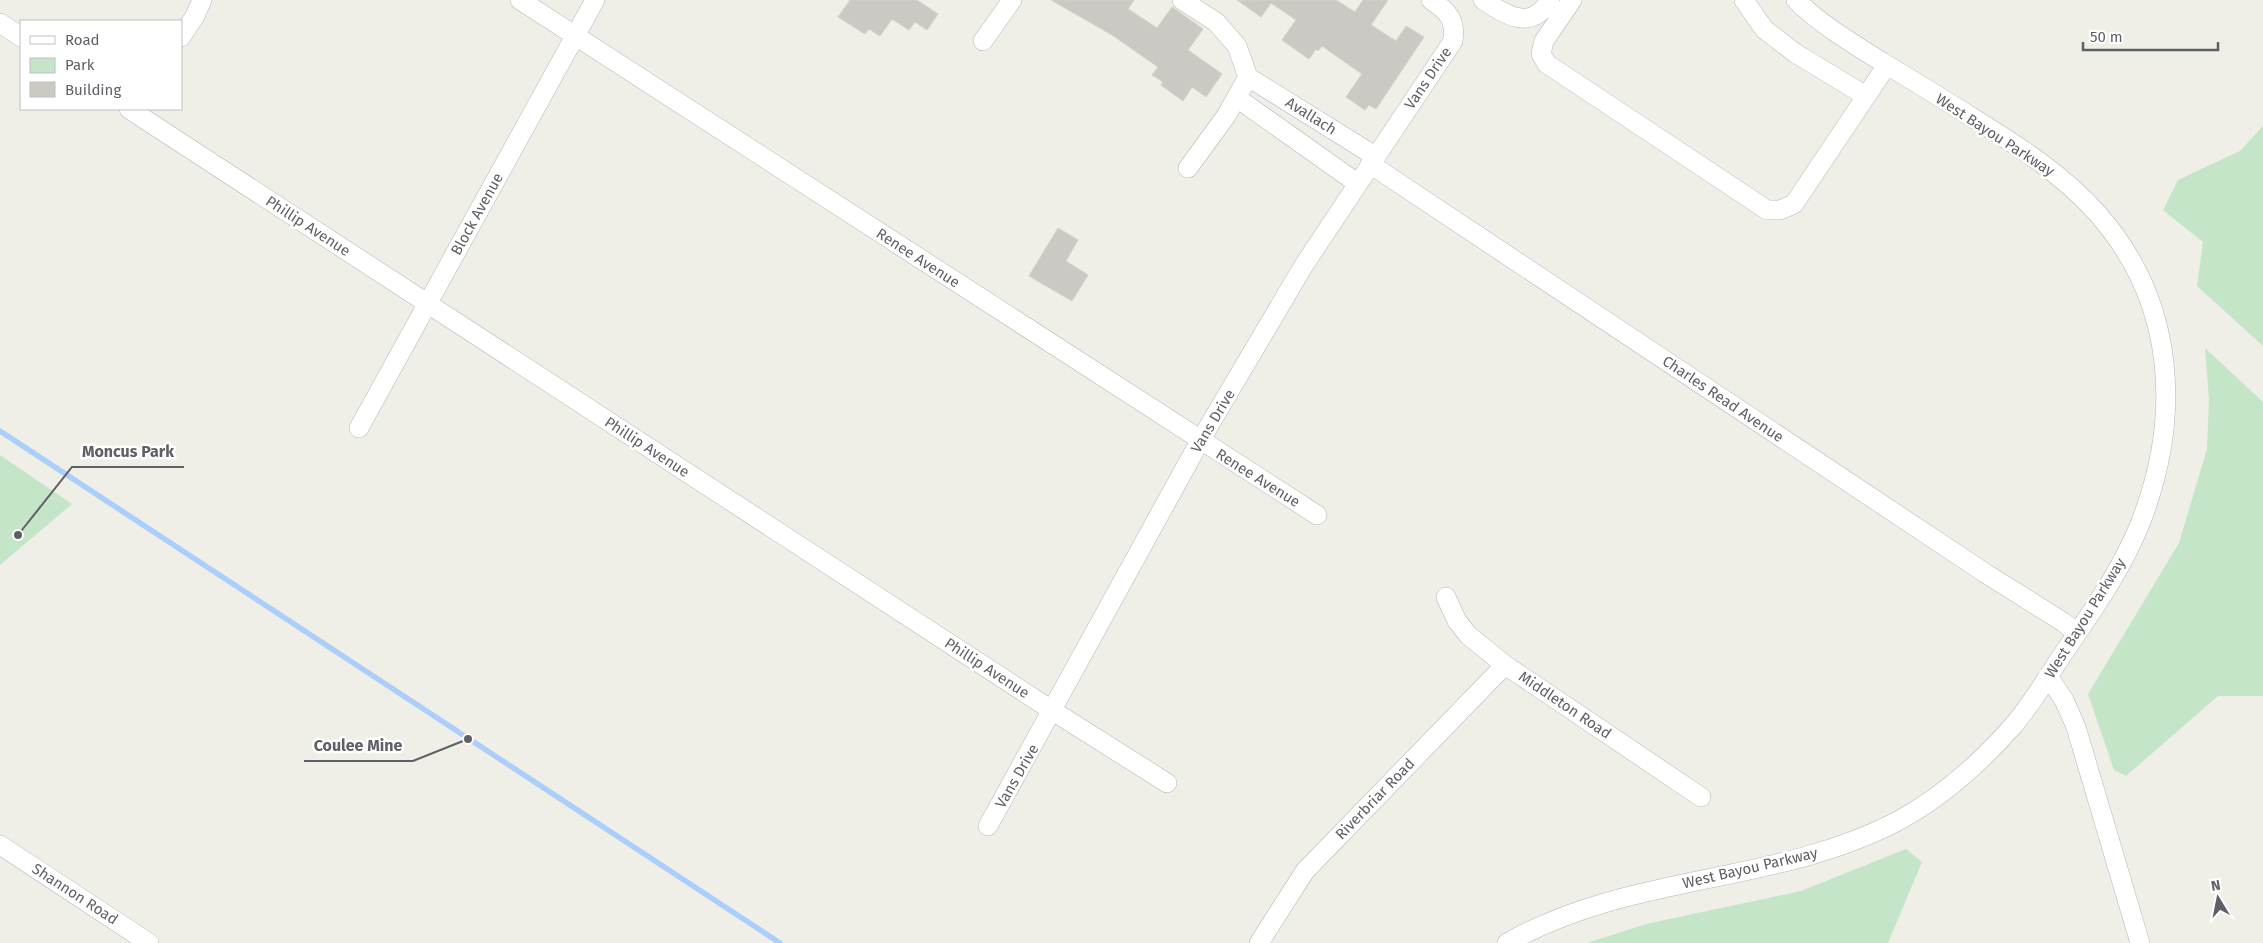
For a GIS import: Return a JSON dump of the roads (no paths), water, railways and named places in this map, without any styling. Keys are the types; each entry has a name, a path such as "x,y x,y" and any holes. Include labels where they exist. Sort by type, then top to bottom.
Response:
{"street":[{"path":"182,35 195,16 202,0"},
{"name":"Renee Avenue","path":"520,0 1200,442 1317,515"},
{"name":"Block Avenue","path":"359,428 595,0"},
{"path":"983,41 1012,0"},
{"path":"1182,0 1222,28 1236,46 1248,77 1237,98 1188,168"},
{"name":"Vans Drive","path":"988,826 1200,442 1304,265 1372,160 1442,60 1453,41 1455,28 1442,8 1431,0"},
{"path":"1483,0 1512,18 1526,18 1538,14 1550,0"},
{"path":"1572,0 1544,41 1541,54 1547,64 1767,210 1780,210 1794,204 1887,65"},
{"path":"1744,0 1764,29 1795,53 1866,96"},
{"name":"West Bayou Parkway","path":"1507,943 1535,928 1624,896 1794,860 1846,843 1890,825 1938,795 1985,754 2012,727 2077,634 2114,576 2139,526 2160,456 2165,420 2166,373 2160,331 2147,292 2136,268 2118,240 2097,213 2071,186 2032,155 1833,31 1796,0"},
{"path":"0,23 20,36"},
{"name":"Avallach","path":"1248,77 1372,160"},
{"name":"Avallach","path":"1237,98 1357,183"},
{"name":"Phillip Avenue","path":"134,110 427,304 1053,711 1167,783"},
{"name":"Charles Read Avenue","path":"1372,160 1977,567 2063,622 2077,634"},
{"name":"Middleton Road","path":"1446,597 1457,621 1468,635 1505,665 1701,797"},
{"name":"Riverbriar Road","path":"1259,943 1306,871 1505,665"},
{"path":"2048,676 2064,700 2076,727 2140,943"},
{"name":"Shannon Road","path":"0,845 149,943"}],"waterway":[{"path":"0,431 780,943"}],"place":[{"name":"Moncus Park","path":"18,535"},
{"name":"Coulee Mine","path":"468,739"}]}
